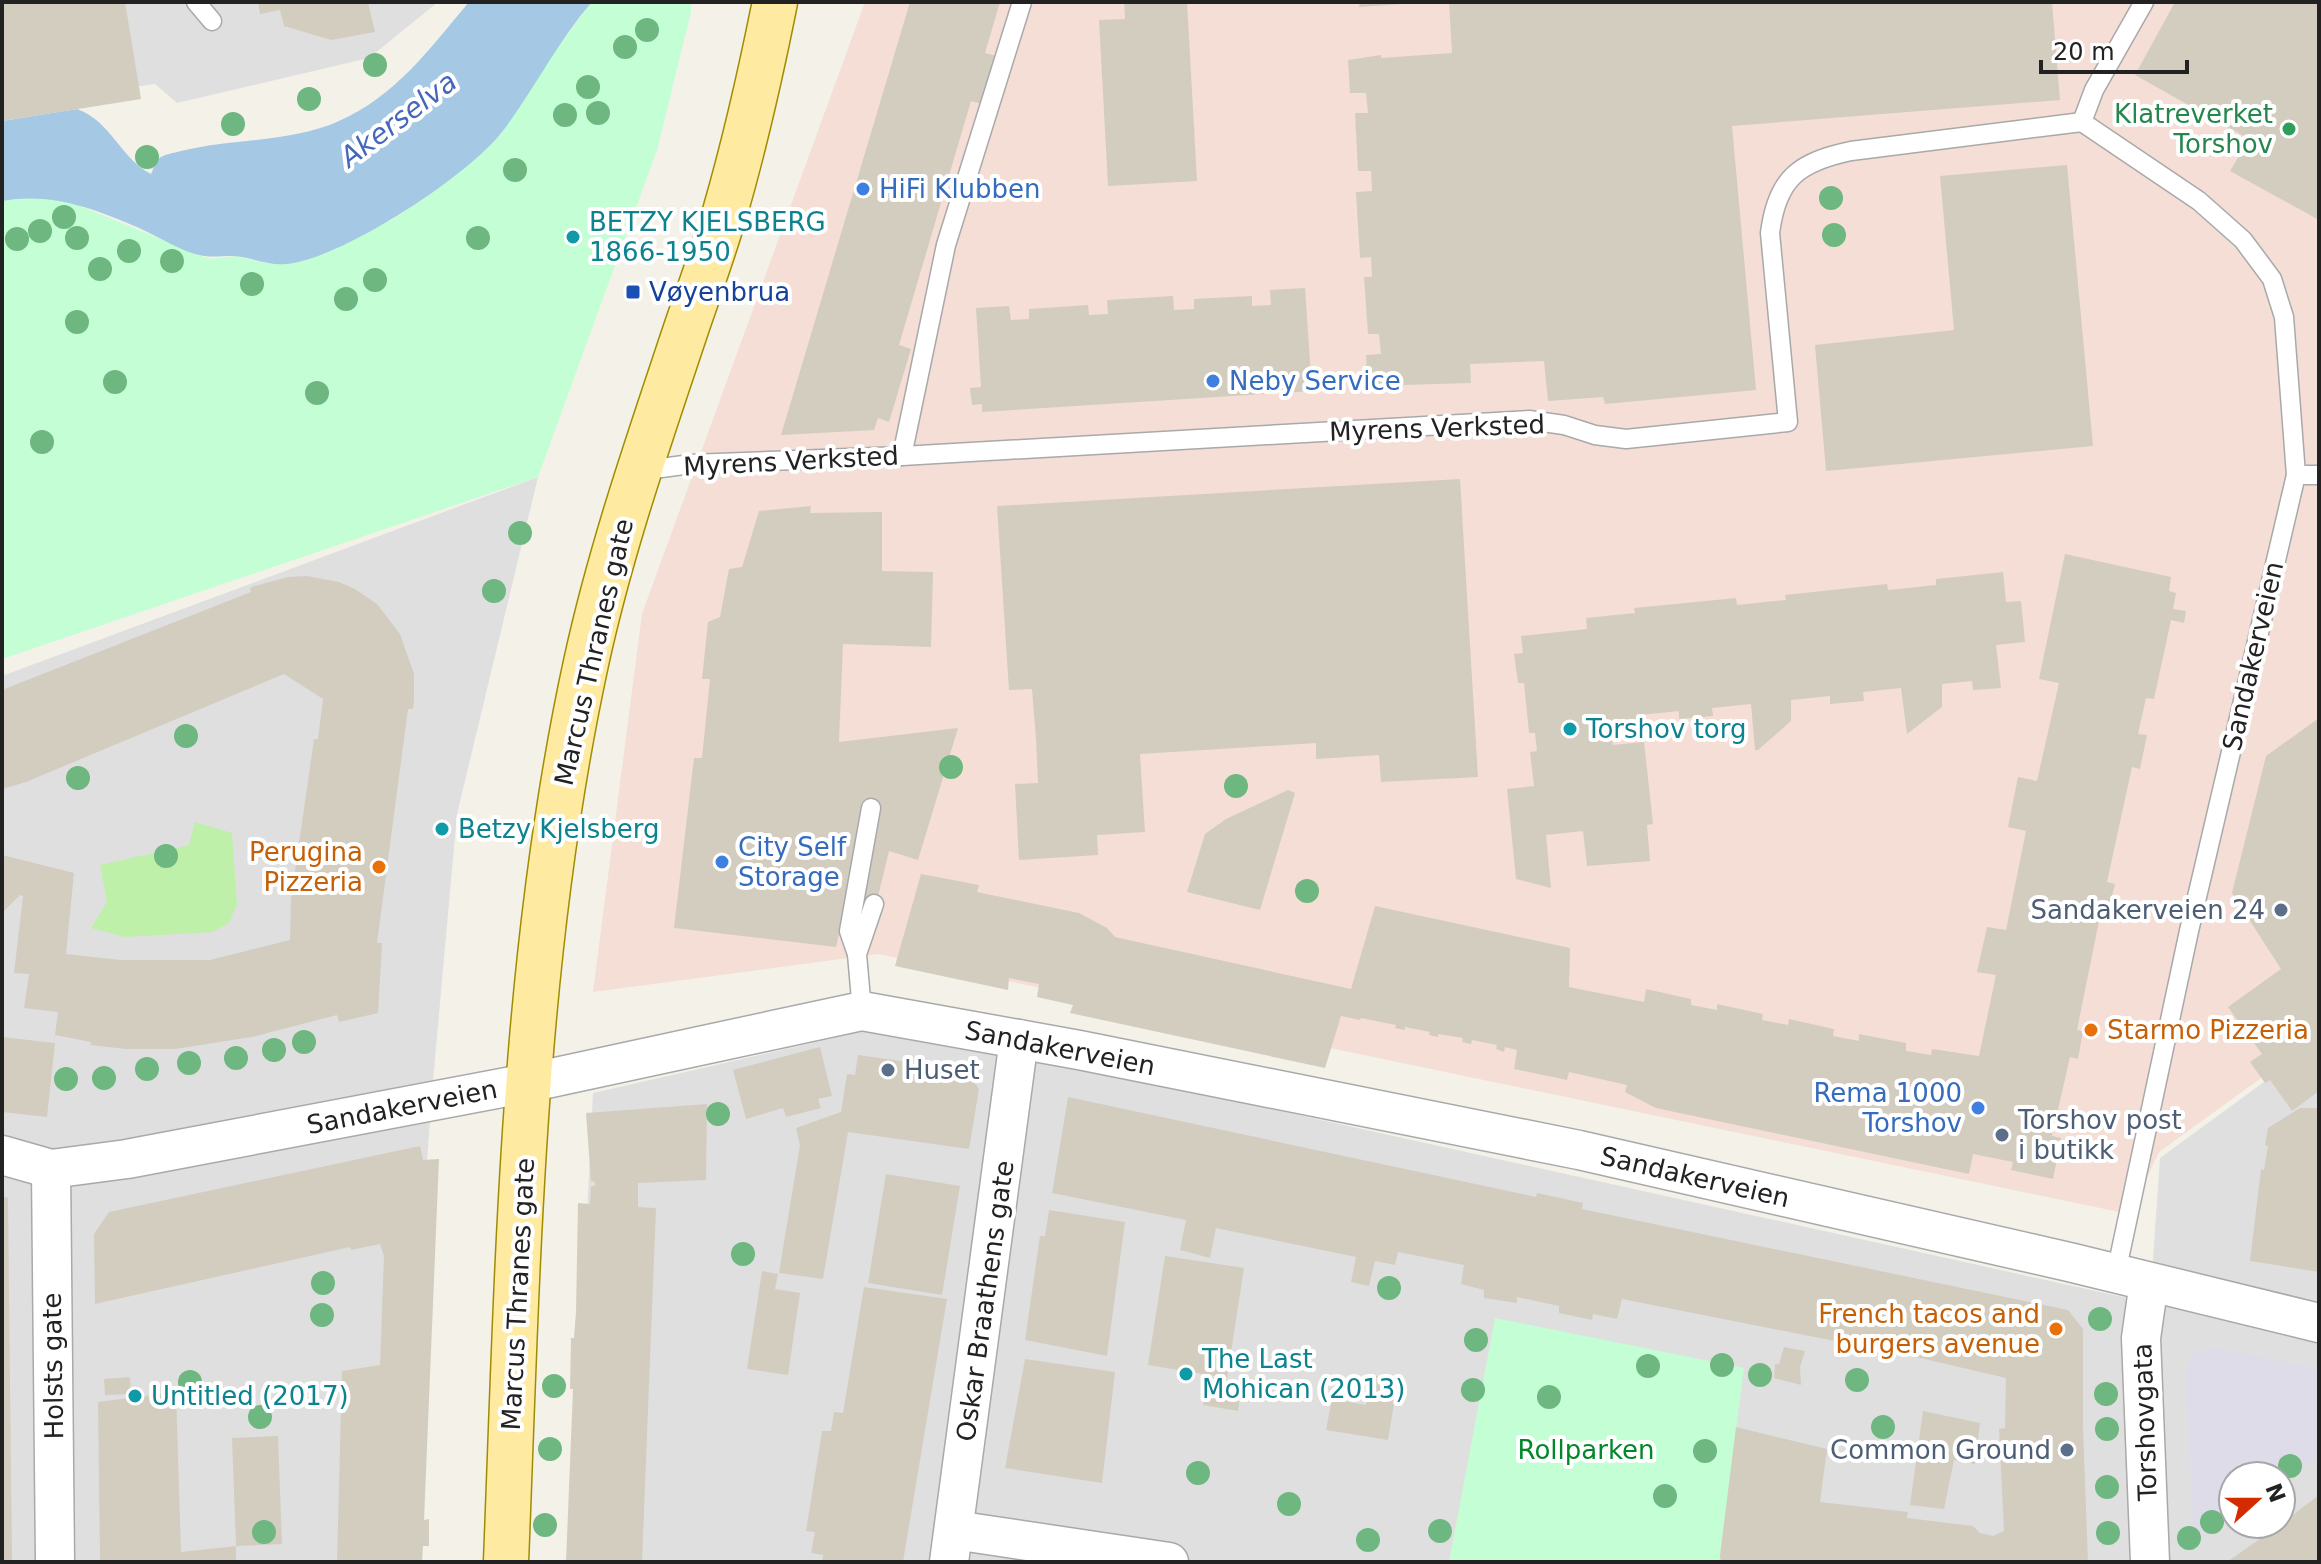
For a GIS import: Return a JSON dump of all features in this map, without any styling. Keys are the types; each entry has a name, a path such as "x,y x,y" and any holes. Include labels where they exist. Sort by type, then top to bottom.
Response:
{"main road":[{"name":"Marcus Thranes gate","path":"506,1562 528,1083 541,934 559,799 597,618 639,471 725,213 775,2"}],"street":[{"name":"Sandakerveien","path":"2,1155 51,1169 127,1159 528,1083 862,1011 1579,1150 2319,1323"},
{"name":"Oskar Braathens gate","path":"952,1546 1019,1039"},
{"name":"Holsts gate","path":"51,1169 55,1562"},
{"name":"Torshovgata","path":"2132,1278 2141,1338 2150,1562"},
{"path":"952,1546 1169,1562"}],"lane":[{"path":"196,2 212,21"},
{"path":"902,456 946,245 1022,2"},
{"path":"2082,122 2094,90 2144,2"},
{"name":"Myrens Verksted","path":"639,471 691,464 902,456 1529,420 1626,439 1788,422 1770,233 1773,207 1798,170 1823,157 1851,151 2082,122"},
{"name":"Sandakerveien","path":"2082,122 2199,201 2243,240 2272,279 2284,317 2296,475 2193,916 2132,1278"},
{"path":"2296,475 2319,475"},
{"path":"862,1011 857,954 849,931 871,808"},
{"path":"857,954 874,904"}],"shaded area":[{"path":"2,2 438,2 369,58 177,103 155,84 2,105"},
{"path":"865,2 2319,2 2319,1036 2159,1152 2129,1214 878,954 593,992 642,614"},
{"path":"538,477 457,814 432,1092 398,1562 2,1562 2,676"},
{"path":"891,1025 2150,1303 2160,1158 2319,1042 2319,1562 570,1562 593,1093"},
{"path":"2214,1348 2319,1369 2319,1456 2297,1472 2297,1460 2217,1460 2217,1528 2194,1545 2186,1372 2192,1355"}],"green space":[{"path":"592,2 691,2 691,12 657,150 538,477 2,659 2,201 38,197 73,203 209,259 235,256 266,263 392,220 458,173 501,134 551,56"},
{"path":"195,822 232,833 237,904 229,923 212,932 125,937 91,928 107,902 100,865 189,845"},
{"name":"Rollparken","path":"1495,1318 1744,1368 1719,1562 1449,1562"}],"water":[{"name":"Akerselva","path":"469,2 592,2 514,116 485,150 434,192 339,247 287,264 233,256 205,256 186,251 88,208 54,200 2,201 2,121 77,109 98,122 141,168 151,174 157,160 166,155 301,133 359,111 411,69"}],"building":[{"path":"2,2 125,2 141,99 2,121"},
{"path":"258,2 368,2 375,32 331,40 284,26 280,10 260,14"},
{"path":"910,2 1000,2 985,53 997,56 982,104 971,101 899,345 911,349 889,422 878,418 874,430 781,435"},
{"path":"1124,2 1187,2 1197,181 1108,186 1099,20 1125,19"},
{"path":"1360,2 1402,2 1403,4 1359,7"},
{"path":"1449,2 2052,2 2060,100 1732,126 1756,390 1605,404 1603,397 1548,401 1544,361 1470,364 1471,383 1403,385 1403,390 1381,391 1381,387 1368,387 1366,355 1381,354 1379,334 1368,334 1364,277 1372,277 1371,257 1360,258 1356,192 1372,191 1371,171 1358,171 1355,113 1368,113 1366,93 1350,93 1348,60 1381,55 1381,58 1452,53"},
{"path":"2175,2 2319,2 2319,220 2230,171 2249,139 2135,75"},
{"path":"2067,165 2093,446 1826,471 1815,345 1954,330 1940,176"},
{"path":"1305,288 1312,391 982,412 982,404 972,405 970,388 981,387 976,308 1009,306 1011,320 1029,319 1029,309 1088,305 1089,315 1108,314 1107,300 1173,296 1174,310 1194,309 1194,299 1252,296 1252,306 1271,305 1270,290"},
{"path":"1460,479 1478,777 1381,782 1379,755 1316,759 1316,743 1140,754 1145,832 1097,835 1098,855 1019,860 1015,784 1038,783 1036,739 1032,689 1009,690 997,506"},
{"path":"811,506 810,513 882,512 882,571 933,572 931,647 843,644 839,742 958,728 918,860 889,851 868,938 839,934 836,947 674,928 694,758 702,758 710,679 702,679 708,622 720,617 729,569 742,567 759,511"},
{"path":"2065,554 2171,577 2169,591 2176,593 2173,609 2186,611 2184,623 2171,620 2154,699 2146,698 2138,734 2147,735 2140,769 2132,767 2107,882 2115,884 2107,917 2100,916 2077,1030 2083,1031 2078,1059 2070,1057 2052,1136 2061,1138 2053,1179 2011,1170 2013,1162 1973,1154 1969,1174 1656,1108 1625,1092 1627,1085 1569,1072 1567,1080 1514,1069 1517,1050 1505,1047 1504,1052 1496,1049 1497,1045 1472,1040 1471,1044 1462,1042 1463,1038 1438,1034 1438,1037 1429,1035 1430,1032 1395,1028 1396,1025 1361,1018 1341,1016 1325,1068 1070,1013 1073,1005 1037,997 1039,984 1009,978 1008,990 895,966 921,874 979,885 977,892 1079,913 1107,928 1115,937 1351,989 1375,906 1570,948 1569,987 1644,1002 1646,989 1691,999 1691,1005 1717,1010 1717,1004 1763,1014 1762,1020 1788,1025 1789,1019 1834,1029 1833,1036 1859,1041 1859,1034 1906,1043 1906,1051 1931,1055 1932,1049 1979,1056 1996,975 1977,972 1987,927 2006,930 2026,831 2008,827 2018,777 2037,781 2059,683 2039,679"},
{"name":"Torshov torg","path":"2003,572 2006,602 2021,601 2025,642 1996,645 2001,688 1973,690 1972,681 1942,684 1942,707 1907,734 1901,688 1863,692 1864,701 1830,704 1830,696 1791,700 1791,721 1758,750 1755,750 1751,704 1712,708 1713,716 1679,719 1679,711 1640,715 1642,720 1610,724 1613,745 1644,742 1653,824 1647,825 1650,861 1587,866 1583,831 1546,835 1551,888 1516,879 1507,789 1534,786 1530,752 1537,751 1535,733 1529,733 1524,683 1518,683 1514,654 1523,653 1521,636 1587,629 1586,618 1635,613 1634,608 1736,598 1737,605 1786,600 1785,595 1887,584 1888,590 1936,585 1936,579"},
{"path":"307,576 339,582 377,604 400,634 414,674 413,709 408,709 377,943 382,943 378,1013 339,1022 337,1015 252,1037 175,1049 90,1045 91,1042 55,1035 58,1012 24,1008 29,974 14,973 23,896 20,895 2,913 2,855 74,873 66,954 120,960 210,960 290,940 291,899 314,739 318,739 323,699 284,674 26,782 2,789 2,690 251,592 250,588 255,586 288,577"},
{"name":"Sandakerveien 24","path":"2319,718 2319,1091 2292,1111 2270,1080 2265,1083 2250,1062 2262,1054 2228,1007 2281,969 2232,893 2266,756"},
{"path":"1288,790 1295,793 1260,910 1187,892 1205,834 1226,819"},
{"path":"2,1037 55,1043 47,1117 2,1112"},
{"path":"820,1047 832,1096 818,1099 821,1108 786,1117 783,1108 746,1119 733,1070"},
{"path":"858,1055 964,1070 979,1089 969,1149 848,1132 823,1279 779,1273 800,1145 796,1128 841,1112 847,1074 855,1075"},
{"path":"1068,1097 1536,1197 1537,1193 1583,1203 1582,1209 2068,1310 2083,1329 2088,1562 1721,1562 1736,1427 1827,1449 1820,1502 1908,1512 1907,1518 1973,1526 1980,1533 1993,1536 2004,1531 1999,1429 2005,1428 2006,1378 1916,1357 1622,1299 1617,1319 1593,1314 1592,1320 1559,1313 1559,1306 1517,1297 1517,1303 1484,1298 1484,1290 1461,1284 1464,1265 1398,1252 1395,1265 1375,1261 1369,1286 1351,1282 1356,1257 1216,1228 1210,1258 1180,1250 1186,1220 1052,1193"},
{"path":"707,1104 706,1180 638,1183 638,1207 656,1208 642,1562 566,1562 573,1389 570,1389 571,1338 574,1338 576,1312 578,1203 590,1204 591,1186 595,1186 595,1182 591,1181 586,1113"},
{"path":"2300,1108 2319,1108 2319,1272 2250,1261 2261,1169 2264,1170 2268,1146 2265,1145 2268,1128"},
{"path":"420,1146 423,1160 439,1159 424,1520 429,1519 429,1546 423,1546 422,1562 337,1562 342,1371 380,1365 384,1256 380,1244 351,1250 350,1247 95,1304 94,1234 109,1212"},
{"path":"886,1174 960,1186 942,1295 868,1283"},
{"path":"2,1196 8,1198 12,1562 2,1562"},
{"path":"1049,1210 1125,1222 1107,1356 1025,1340 1040,1236 1045,1236"},
{"path":"1165,1256 1244,1268 1227,1378 1148,1365"},
{"path":"762,1271 778,1274 775,1289 800,1293 788,1375 747,1369"},
{"path":"864,1287 947,1299 903,1562 822,1562 823,1555 811,1553 815,1532 806,1531 822,1431 831,1431 834,1412 843,1413"},
{"path":"1784,1347 1805,1351 1800,1367 1801,1385 1774,1378 1775,1364 1779,1364"},
{"path":"1025,1359 1115,1372 1102,1483 1005,1468"},
{"path":"1371,1375 1398,1380 1388,1440 1326,1430 1332,1399 1366,1405"},
{"path":"1208,1376 1242,1382 1238,1411 1203,1405"},
{"path":"130,1377 131,1394 105,1395 104,1379"},
{"path":"176,1392 181,1552 236,1546 236,1562 100,1562 98,1402"},
{"path":"1923,1411 1980,1423 1975,1464 1954,1460 1944,1509 1910,1505"},
{"path":"278,1436 282,1544 236,1546 232,1438"},
{"path":"2319,1495 2319,1562 2227,1562 2258,1540 2297,1540 2297,1512"}],"place":[{"name":"Klatreverket Torshov","path":"2289,129"},
{"name":"HiFi Klubben","path":"863,189"},
{"name":"BETZY KJELSBERG 1866-1950","path":"573,237"},
{"name":"Vøyenbrua","path":"633,292"},
{"name":"Neby Service","path":"1213,381"},
{"name":"Torshov torg","path":"1570,729"},
{"name":"Betzy Kjelsberg","path":"442,829"},
{"name":"City Self Storage","path":"722,862"},
{"name":"Perugina Pizzeria","path":"379,867"},
{"name":"Sandakerveien 24","path":"2281,910"},
{"name":"Starmo Pizzeria","path":"2091,1030"},
{"name":"Huset","path":"888,1070"},
{"name":"Rema 1000 Torshov","path":"1978,1108"},
{"name":"Torshov post i butikk","path":"2002,1135"},
{"name":"French tacos and burgers avenue","path":"2056,1329"},
{"name":"The Last Mohican (2013)","path":"1186,1374"},
{"name":"Untitled (2017)","path":"135,1396"},
{"name":"Common Ground","path":"2067,1450"}]}
